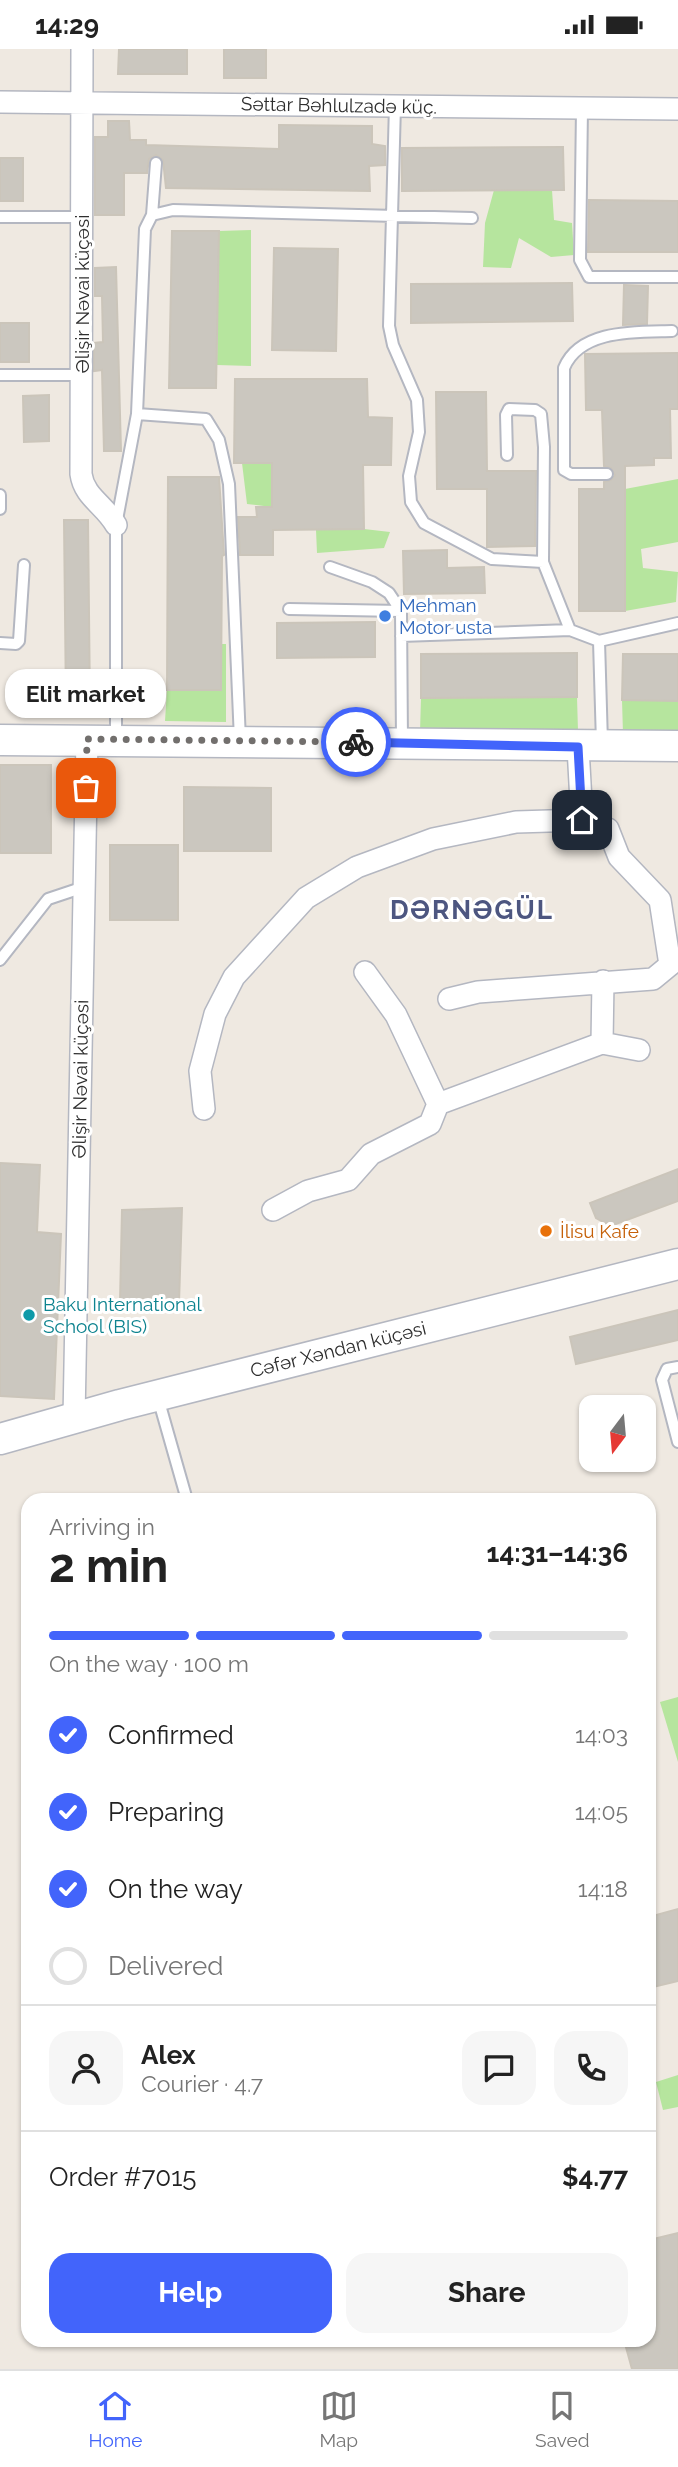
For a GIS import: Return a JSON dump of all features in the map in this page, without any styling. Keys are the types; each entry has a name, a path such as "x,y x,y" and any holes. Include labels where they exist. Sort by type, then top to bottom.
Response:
{"main road":[{"path":"0,740 240,740 590,747 678,746"},
{"name":"Cəfər Xəndan küçəsi","path":"0,1439 157,1396 678,1264"}],"street":[{"name":"Əlişir Nəvai küçəsi","path":"82,49 82,483 85,492 110,514 116,525"},
{"name":"Səttar Bəhlulzadə küç.","path":"0,102 678,109"},
{"name":"Əlişir Nəvai küçəsi","path":"74,1418 84,887 102,739"},
{"path":"582,820 590,747"},
{"path":"204,1109 200,1071 215,1014 234,977 306,898 357,867 433,839 516,822 582,820 608,829 619,857 660,900 670,965 653,979 478,992 449,999"},
{"path":"273,1210 308,1192 348,1180 370,1154 430,1124 438,1104 396,1016 365,972"},
{"path":"601,1043 603,981"},
{"path":"438,1104 601,1043 639,1050"}],"lane":[{"path":"395,105 389,326 393,345 417,400 419,432 409,476 411,502 424,523 492,559 544,562"},
{"path":"582,108 580,260 589,277 678,277"},
{"path":"102,739 116,525 137,414 145,229 152,215 156,163"},
{"path":"152,215 173,210 472,218"},
{"path":"0,217 83,217"},
{"path":"607,474 571,474 564,470 564,368 568,358 573,351 607,336 672,331"},
{"path":"0,375 82,375"},
{"path":"507,455 506,415 509,409 535,410 541,414 544,447 544,562 570,630"},
{"path":"137,414 206,419 219,440 229,484 240,740"},
{"path":"0,495 0,509"},
{"path":"0,643 16,644 19,641 24,565"},
{"path":"330,568 372,582 389,593 401,611 402,743"},
{"path":"289,609 401,611"},
{"path":"401,636 570,630 599,641 678,623"},
{"path":"590,747 599,641"},
{"path":"0,960 48,899 84,887"},
{"path":"678,1367 667,1370 662,1380 674,1412 678,1441"},
{"path":"157,1396 185,1493"}],"green space":[{"path":"494,190 552,190 554,220 572,223 574,255 551,257 519,238 511,268 483,267 485,223"},
{"path":"251,230 251,366 217,365 219,231"},
{"path":"242,463 363,465 364,488 272,489 272,507 247,504"},
{"path":"678,479 678,542 641,549 643,568 678,572 676,602 625,611 625,489"},
{"path":"364,529 390,532 384,548 317,553 316,530"},
{"path":"221,644 226,644 226,722 165,721 167,690 221,690"},
{"path":"577,697 578,731 420,732 421,698"},
{"path":"622,700 678,701 678,734 623,734"},
{"path":"678,1697 678,1762 660,1702"},
{"path":"678,2075 678,2107 663,2110 656,2082"}],"building":[{"path":"119,49 187,49 187,74 118,74"},
{"path":"224,49 266,49 266,78 224,78"},
{"path":"108,121 129,121 130,140 146,140 146,145 279,149 279,125 372,126 372,144 385,146 385,165 369,166 370,191 166,188 163,160 156,155 149,159 147,173 124,173 124,215 95,215 95,137 108,137"},
{"path":"563,147 564,190 402,191 402,148"},
{"path":"0,158 23,158 23,201 0,201"},
{"path":"589,200 678,201 678,252 588,252"},
{"path":"172,231 219,231 216,388 169,388"},
{"path":"274,248 338,249 336,351 272,350"},
{"path":"116,267 121,451 104,451 102,370 94,371 94,343 103,342 102,296 95,296 95,268"},
{"path":"572,283 573,321 411,323 411,284"},
{"path":"624,285 648,286 647,324 623,325"},
{"path":"0,323 29,323 29,362 0,362"},
{"path":"678,353 678,409 670,409 671,458 654,458 654,465 625,466 625,611 579,611 579,489 604,489 604,482 615,475 611,468 604,466 602,410 586,410 585,354"},
{"path":"235,379 367,379 368,417 392,418 391,465 363,465 364,529 273,530 273,555 240,555 238,517 257,517 256,507 272,507 272,463 234,463"},
{"path":"436,392 486,392 487,471 536,471 535,546 487,547 487,489 437,489"},
{"path":"49,395 49,441 24,442 23,396"},
{"path":"168,477 219,477 224,555 221,690 167,690"},
{"path":"64,520 88,520 90,706 66,706"},
{"path":"447,550 447,568 484,567 485,593 404,594 403,551"},
{"path":"375,622 375,657 277,658 277,623"},
{"path":"577,653 577,697 421,698 421,654"},
{"path":"623,654 678,654 678,701 622,700"},
{"path":"0,765 51,765 51,853 0,853"},
{"path":"184,787 271,788 271,851 184,851"},
{"path":"110,845 178,845 178,920 110,920"},
{"name":"Baku International School (BIS)","path":"0,1163 40,1165 37,1232 61,1234 54,1399 0,1396"},
{"path":"678,1169 678,1201 616,1224 605,1223 596,1218 590,1203"},
{"path":"182,1208 179,1303 120,1302 122,1210"},
{"path":"678,1310 678,1340 576,1364 570,1337"},
{"path":"678,1909 678,1981 656,1986 656,1915"},
{"path":"678,2233 678,2369 632,2369 626,2347 656,2347 656,2238"}],"way so far":[{"path":"86,788 87,739 356,742"}],"place":[{"name":"Mehman Motor usta","path":"385,616"},
{"name":"Elit market","path":"86,788"},
{"name":"İlisu Kafe","path":"546,1231"},
{"name":"Baku International School (BIS)","path":"29,1315"}],"district":[{"name":"DƏRNƏGÜL","path":"472,910"}],"route":[{"path":"356,742 578,747 582,820"}]}
